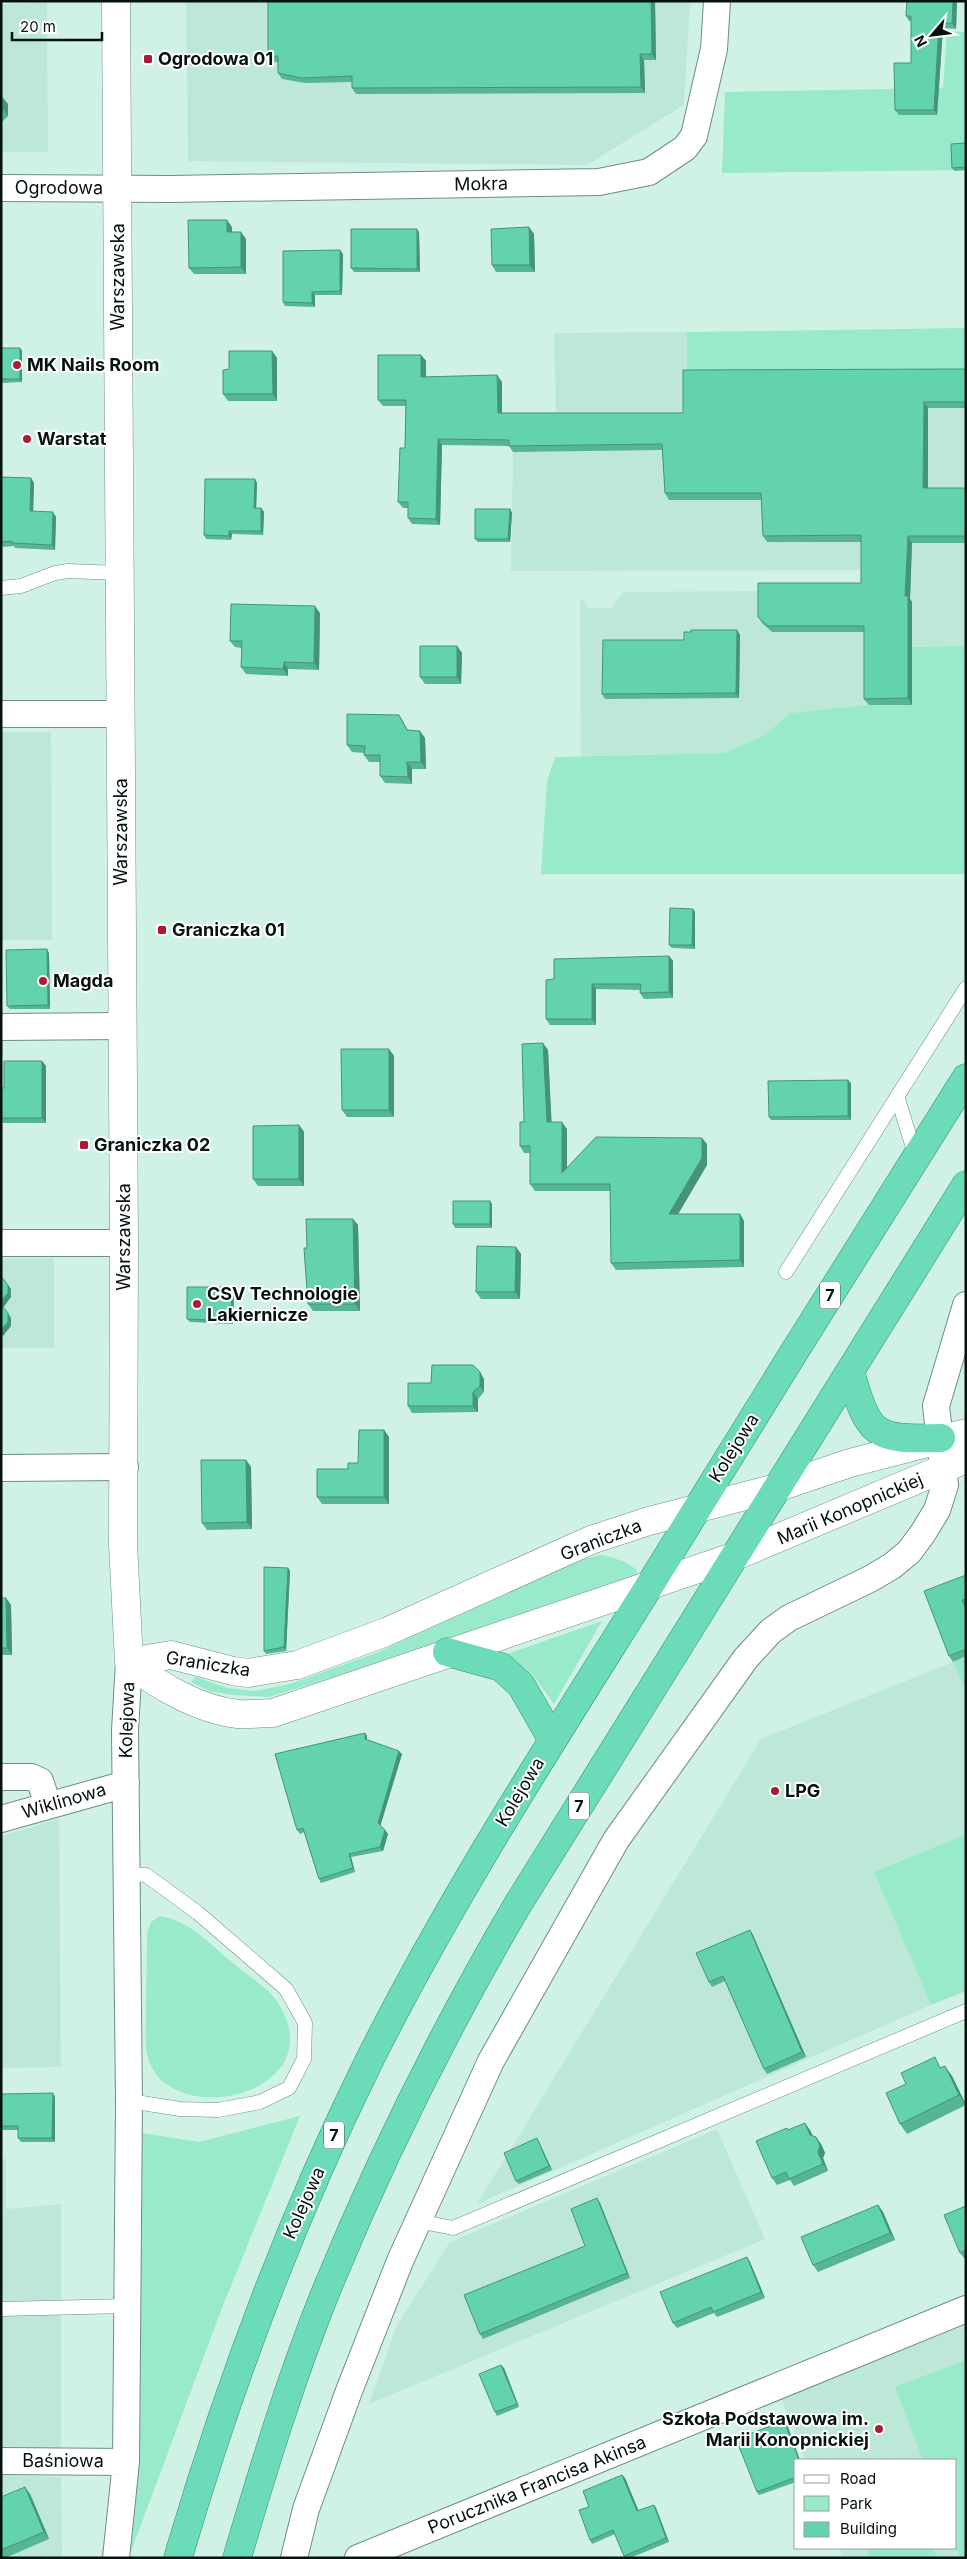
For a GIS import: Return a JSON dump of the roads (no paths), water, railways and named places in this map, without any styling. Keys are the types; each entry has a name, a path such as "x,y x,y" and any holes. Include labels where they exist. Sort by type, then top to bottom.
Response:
{"highway":[{"name":"Kolejowa","path":"178,2558 208,2457 255,2320 320,2165 371,2058 423,1960 552,1739 966,1078"},
{"name":"7","path":"237,2558 268,2454 324,2298 383,2163 425,2076 488,1955 733,1557 966,1185"},
{"path":"850,1371 862,1411 879,1431 889,1437 898,1438 953,1436"},
{"path":"447,1652 501,1667 521,1685 552,1739"}],"street":[{"name":"Warszawska","path":"116,1 124,1243 123,1544 129,1662"},
{"name":"Mokra","path":"117,188 599,182 649,172 685,148 694,136 714,49 717,1"},
{"name":"Ogrodowa","path":"1,188 117,188"},
{"path":"1,714 120,714"},
{"path":"1,1027 122,1026"},
{"path":"1,1243 124,1243"},
{"path":"294,2558 306,2509 348,2391 418,2221 491,2061 616,1840 746,1658 771,1632 809,1606 870,1579 909,1552 937,1510 945,1485 955,1464 953,1436 936,1406 966,1305"},
{"name":"Marii Konopnickiej","path":"776,1488 850,1463 953,1436"},
{"name":"Marii Konopnickiej","path":"733,1557 955,1464"},
{"path":"1,1468 124,1467"},
{"name":"Graniczka","path":"129,1662 171,1655 248,1673 297,1665 386,1632 591,1540 649,1521 694,1511 776,1488"},
{"name":"Graniczka","path":"129,1662 164,1687 202,1706 238,1714 273,1712 733,1557"},
{"name":"Kolejowa","path":"116,2558 126,2462 129,2101 125,1730 129,1662"},
{"path":"1,1777 31,1777 40,1781 48,1805"},
{"name":"Wiklinowa","path":"1,1819 126,1784"},
{"name":"Porucznika Francisa Akinsa","path":"358,2558 966,2309"},
{"name":"Baśniowa","path":"1,2461 126,2462"}],"lane":[{"path":"1,588 21,586 55,573 68,571 119,573"},
{"path":"786,1272 966,988"},
{"path":"897,1096 916,1158"},
{"path":"126,1874 146,1874 198,1913 286,1989 305,2023 304,2059 289,2088 260,2102 218,2110 180,2109 129,2101"},
{"path":"418,2221 452,2228 966,2011"},
{"path":"1,2309 127,2306"}],"place":[{"name":"Ogrodowa 01","path":"148,59"},
{"name":"MK Nails Room","path":"17,365"},
{"name":"Warstat","path":"27,439"},
{"name":"Graniczka 01","path":"162,930"},
{"name":"Magda","path":"43,981"},
{"name":"Graniczka 02","path":"84,1145"},
{"name":"CSV Technologie Lakiernicze","path":"197,1304"},
{"name":"LPG","path":"775,1791"},
{"name":"Szkoła Podstawowa im. Marii Konopnickiej","path":"879,2429"}]}
